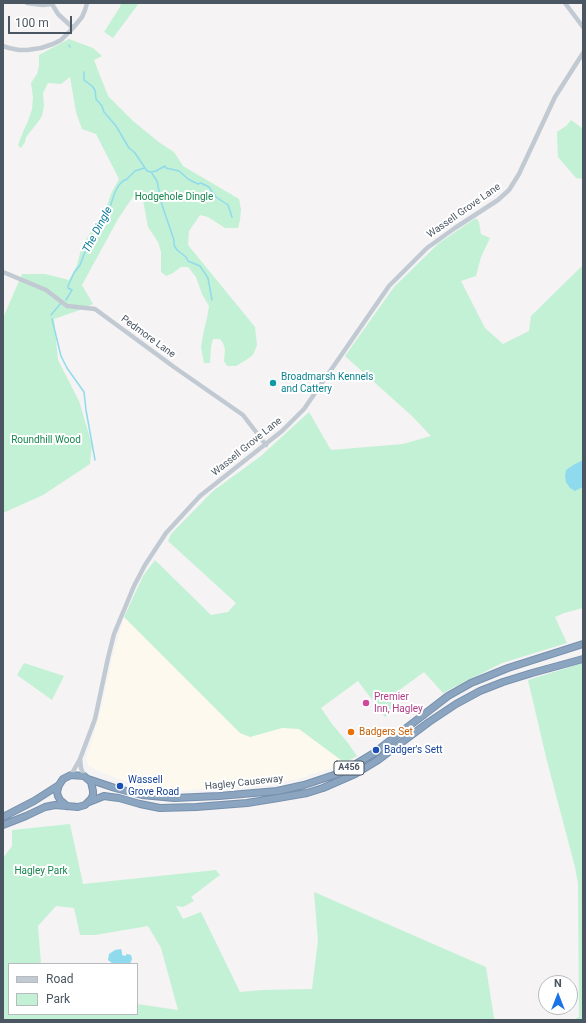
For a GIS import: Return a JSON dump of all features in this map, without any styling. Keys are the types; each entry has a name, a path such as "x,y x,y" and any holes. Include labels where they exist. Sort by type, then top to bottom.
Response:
{"highway":[{"name":"Hagley Causeway","path":"86,778 115,788 142,794 174,798 277,791 304,785 337,774 351,767 379,749 448,696 471,683 508,668 583,644"},
{"name":"Hagley Causeway","path":"89,802 104,796 160,808 196,807 247,803 307,793 323,788 355,774 378,760 456,704 480,691 503,682 583,659"},
{"path":"3,816 34,802 70,775 86,778 91,782 93,795 89,802 85,805 78,808 55,805 45,807 26,816 3,824"},
{"path":"58,785 58,796 67,806"}],"street":[{"path":"27,3 43,5 52,4 58,14 73,28"},
{"path":"3,46 19,50 32,50 61,40 82,16 87,3"},
{"path":"565,3 583,27"},
{"name":"Wassell Grove Lane","path":"70,775 80,758 95,719 114,634 134,586 145,565 166,533 200,496 266,445 304,409 389,286 427,248 498,200 509,190 519,174 555,97 583,53"},
{"name":"Pedmore Lane","path":"3,272 46,290 67,306 95,309 243,415 266,445"},
{"path":"80,758 81,768 86,778"}],"shaded area":[{"path":"124,617 240,733 250,737 282,728 299,729 345,763 301,778 266,785 176,791 153,789 128,782 100,772 89,766 86,759 102,705 112,659"}],"green space":[{"path":"121,3 139,3 113,38 104,32"},
{"path":"69,39 93,48 102,56 94,60 108,96 133,121 160,143 174,152 183,166 239,199 241,209 238,228 225,228 208,217 200,215 189,231 188,245 255,327 257,345 253,355 246,360 236,366 227,366 224,361 225,349 223,343 220,339 213,339 210,363 204,363 201,347 209,306 202,294 196,277 188,267 181,267 166,276 161,272 161,252 158,242 148,227 142,195 137,191 118,219 82,285 93,304 54,319 58,360 79,401 92,445 90,464 43,495 3,513 3,318 22,274 45,274 69,280 77,265 81,250 87,238 104,214 111,194 119,179 96,134 82,129 76,112 70,77 61,84 48,83 43,93 44,106 42,116 26,137 21,148 18,145 32,109 33,97 31,83 37,74 39,55"},
{"path":"571,120 582,128 583,127 583,179 576,178 558,157 557,132 566,126"},
{"path":"476,218 479,222 481,234 490,238 481,257 476,276 461,281 485,328 503,344 529,331 531,316 583,265 583,608 555,617 567,643 502,663 443,693 424,672 390,697 398,707 385,717 358,681 321,708 357,756 345,763 299,729 282,728 250,737 240,733 124,617 143,576 155,560 211,615 228,612 236,603 168,541 171,534 213,491 261,456 309,412 331,450 403,444 431,436 412,416 345,356 394,287 439,243"},
{"path":"24,663 64,676 52,700 17,675"},
{"path":"583,663 583,1020 573,1020 579,1017 578,884 528,680"},
{"name":"Hagley Park","path":"70,824 83,884 216,870 220,875 191,897 194,901 183,907 176,906 183,919 201,912 240,992 312,989 318,940 314,892 486,967 494,1018 496,1020 3,1020 3,858 12,846 12,830","holes":["56,906 74,908 80,935 95,935 148,926 161,948 178,1010 138,1004 138,1015 8,1015 8,963 41,963 38,926"]}],"water":[{"path":"583,460 583,487 575,491 570,488 566,482 566,470"},
{"path":"121,949 122,955 125,956 127,954 131,955 132,959 130,963 112,963 108,960 109,954 115,950"}],"waterway":[{"name":"The Dingle","path":"84,72 84,80 95,90 96,99 102,106 104,112 116,126 129,148 135,153 147,171 156,171 165,166 166,168 179,171 188,179 198,184 201,183 209,187 216,197 228,205 232,217"},
{"name":"The Dingle","path":"66,300 72,290 68,288 68,286 109,210 119,185 135,171 144,168"},
{"path":"151,172 157,181 162,205 174,240 174,245 188,261 200,266 208,278 212,300"},
{"name":"The Dingle","path":"51,315 61,303"},
{"name":"The Dingle","path":"52,319 61,356 67,368 84,392 95,460"}],"place":[{"name":"Broadmarsh Kennels and Cattery","path":"273,383"},
{"name":"Premier Inn, Hagley","path":"366,703"},
{"name":"Badgers Set","path":"351,732"},
{"name":"Badger's Sett","path":"376,750"},
{"name":"Wassell Grove Road","path":"120,786"}],"park label":[{"name":"Hodgehole Dingle","path":"174,197"},
{"name":"Roundhill Wood","path":"46,440"}]}
